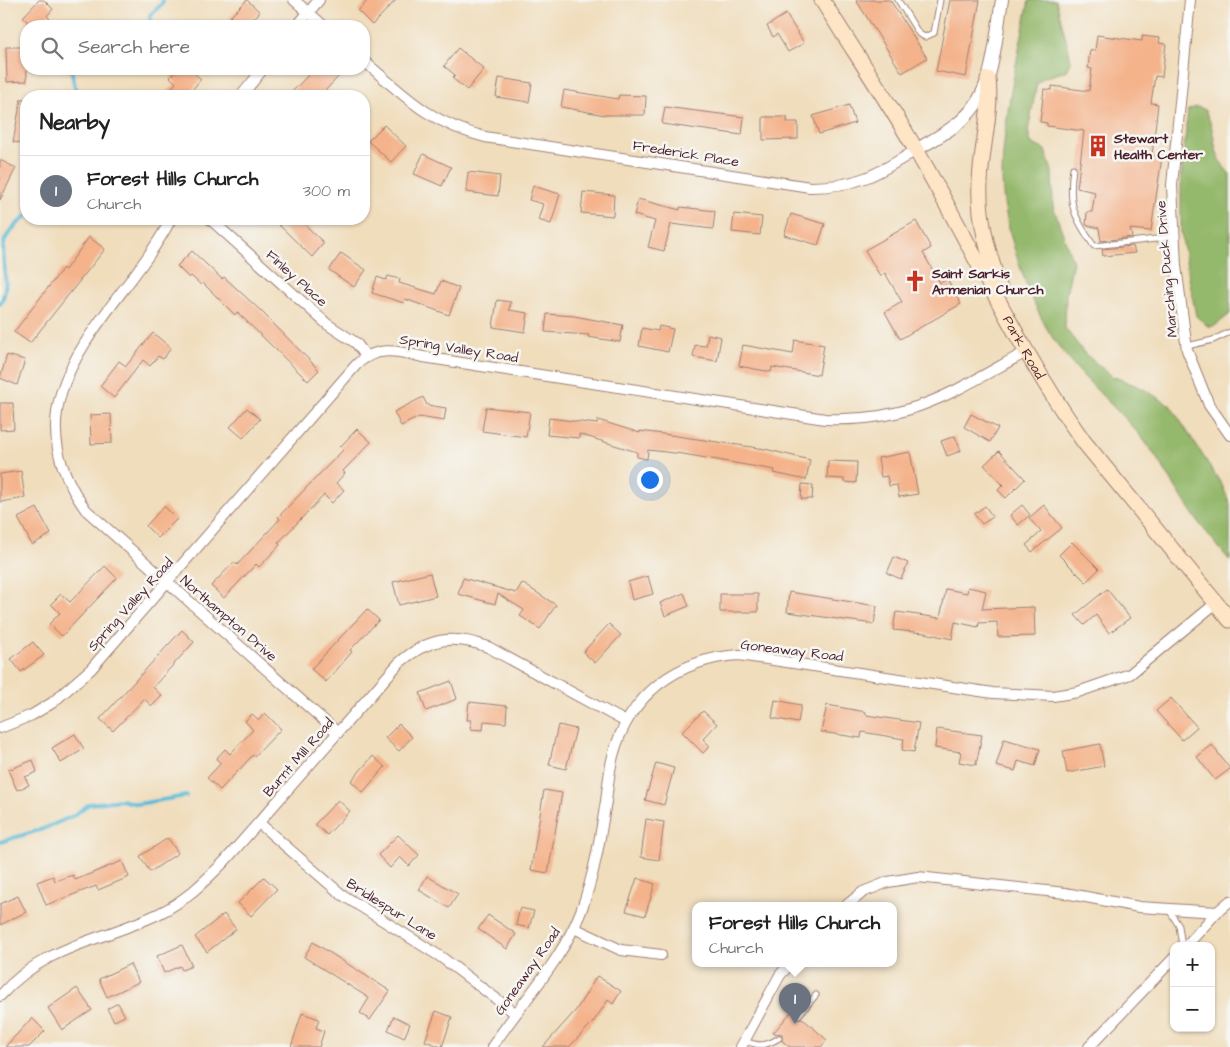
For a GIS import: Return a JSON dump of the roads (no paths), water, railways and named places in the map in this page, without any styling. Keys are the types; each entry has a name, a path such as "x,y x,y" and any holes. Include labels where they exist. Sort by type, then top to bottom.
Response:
{"main road":[{"name":"Park Road","path":"822,0 916,150 1026,352 1084,442 1230,620"},
{"path":"988,79 989,108 980,180 981,215 992,264 1013,329"}],"street":[{"path":"294,0 317,20"},
{"path":"302,20 319,0"},
{"name":"Frederick Place","path":"370,66 418,108 439,121 461,131 485,137 810,187 846,184 872,176 916,150 954,127 976,106 988,79 1002,0"},
{"name":"Marching Duck Drive","path":"1190,0 1174,150 1174,237 1187,346 1209,405 1230,435"},
{"path":"246,90 258,75"},
{"name":"Northampton Drive","path":"168,225 157,244 99,314 76,348 57,383 50,409 49,430 56,462 61,476 72,494 86,510 338,733"},
{"name":"Finley Place","path":"217,225 327,324 356,343 366,356"},
{"name":"Spring Valley Road","path":"0,728 32,715 73,687 168,583 366,356 393,350 423,357 796,414 847,420 875,418 915,410 938,400 1026,352"},
{"name":"Goneaway Road","path":"492,1047 574,928 590,884 598,854 612,757 626,722 647,694 680,670 698,662 724,656 739,655 993,693 1034,696 1078,692 1130,674 1216,603"},
{"name":"Burnt Mill Road","path":"0,996 23,974 53,954 77,943 132,926 159,914 182,900 224,862 410,652 442,640 459,639 488,647 626,722"},
{"name":"Bridlespur Lane","path":"259,823 340,894 441,957 516,1013"},
{"path":"850,902 863,892 888,882 918,877 1065,893 1139,908 1217,912"},
{"path":"1188,942 1230,901"},
{"path":"574,928 621,950 661,955"},
{"path":"1089,1047 1170,962"},
{"path":"743,1044 780,975 787,967"}],"lane":[{"path":"898,0 919,34 925,38 934,33 940,0"},
{"path":"1073,168 1071,204 1078,222 1094,246 1174,237"},
{"path":"1187,346 1213,340 1230,332"},
{"path":"1168,909 1179,926 1183,942"},
{"path":"799,1015 816,995"},
{"path":"743,1044 768,1045 779,1038"}],"waterway":[{"path":"150,20 150,15 162,4 163,0"},
{"path":"72,75 76,90"},
{"path":"0,304 5,289 4,243 10,232 20,222"},
{"path":"0,842 43,829 73,816 89,804 121,800 138,804 186,796"}],"place":[{"name":"Stewart Health Center","path":"1098,146"},
{"name":"Saint Sarkis Armenian Church","path":"915,281"},
{"name":"Forest Hills Church","path":"795,1024"}]}
